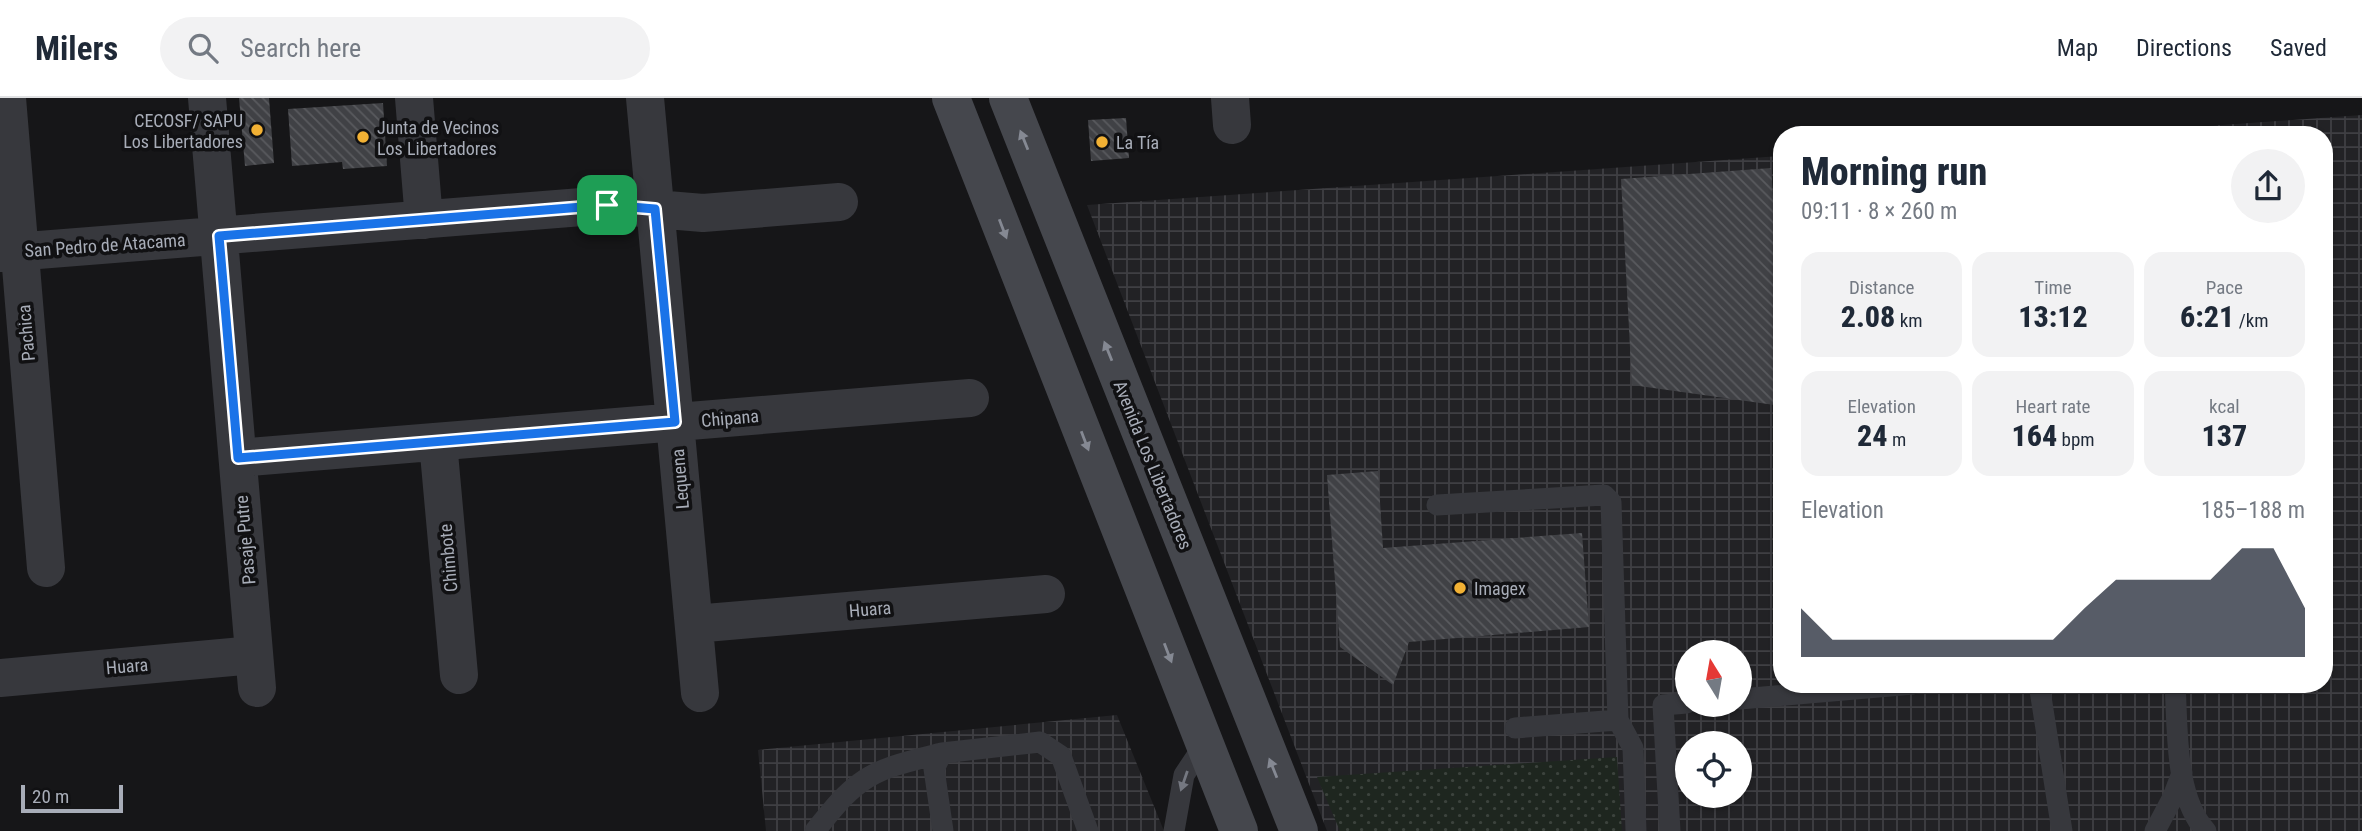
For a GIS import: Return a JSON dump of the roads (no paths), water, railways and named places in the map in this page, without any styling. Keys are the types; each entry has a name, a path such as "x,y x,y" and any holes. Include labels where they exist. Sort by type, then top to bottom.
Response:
{"street":[{"name":"Pachica","path":"7,98 10,252 46,568"},
{"name":"Pasaje Putre","path":"207,98 256,672"},
{"path":"414,98 424,220"},
{"name":"Lequena","path":"645,98 700,693"},
{"path":"951,98 1239,831"},
{"name":"Avenida Los Libertadores","path":"1007,98 1299,831"},
{"name":"San Pedro de Atacama","path":"10,252 607,205 703,213 839,202"},
{"name":"Chipana","path":"238,458 970,397"},
{"name":"Chimbote","path":"438,442 459,675"},
{"name":"Huara","path":"694,624 1045,594"},
{"name":"Huara","path":"0,678 256,672"}],"lane":[{"path":"1437,505 1604,495 1611,502 1618,720 1633,748 1636,831"},
{"path":"1752,698 1809,693"},
{"path":"2040,693 2062,831"},
{"path":"2176,693 2186,795 2197,821 2206,831"},
{"path":"1670,831 1663,705 1675,704"},
{"path":"1515,728 1618,720"},
{"path":"815,831 861,781 884,770 942,753 1040,742 1061,756 1088,831"},
{"path":"1174,831 1184,775 1204,745"},
{"path":"942,753 933,769 943,831"},
{"path":"2155,831 2182,773"}],"place":[{"name":"CECOSF/ SAPU Los Libertadores","path":"257,130"},
{"name":"Junta de Vecinos Los Libertadores","path":"363,137"},
{"name":"La Tía","path":"1102,142"},
{"name":"Imagex","path":"1460,588"}]}
